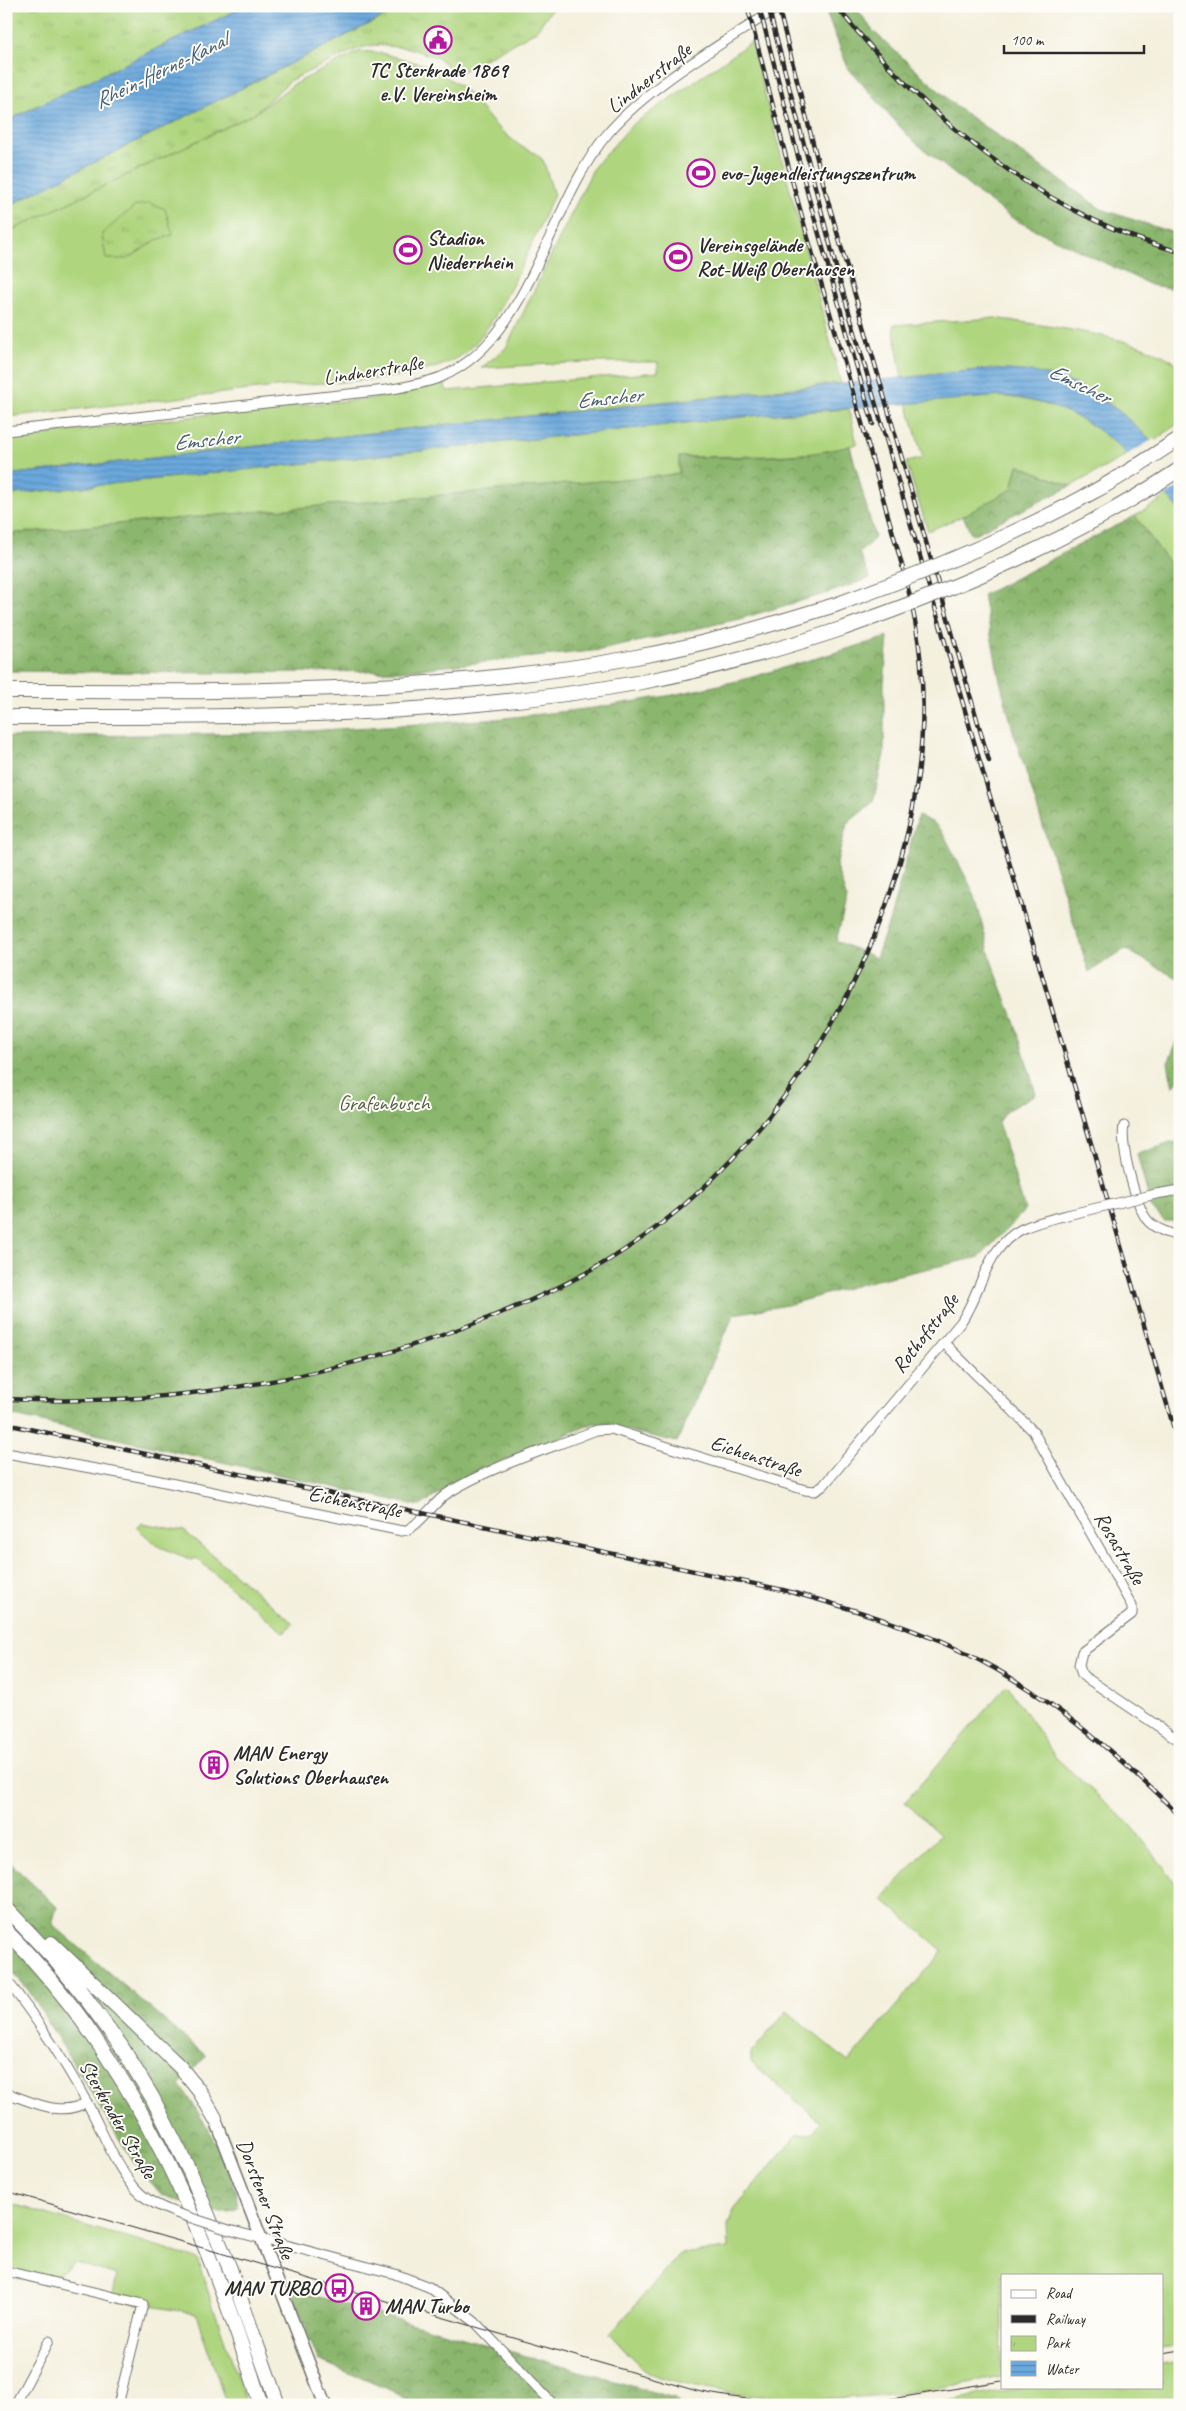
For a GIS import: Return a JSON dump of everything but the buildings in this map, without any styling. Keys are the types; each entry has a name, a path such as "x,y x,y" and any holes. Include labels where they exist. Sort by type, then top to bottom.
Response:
{"highway":[{"path":"6,691 306,690 476,679 636,657 709,641 835,605 940,566 1035,522 1093,492 1180,438"},
{"path":"6,717 309,715 506,701 644,681 783,648 950,589 1023,556 1108,512 1180,469"},
{"path":"6,686 24,691"},
{"path":"6,1904 52,1944 180,2067 200,2092 215,2118"},
{"path":"6,1908 80,1991 116,2040 152,2097 203,2202 237,2287 278,2405"},
{"path":"6,1931 52,1981 84,2022 105,2051 142,2111 178,2184 212,2267 261,2405"}],"main road":[{"name":"Dorstener Straße","path":"215,2118 325,2405"}],"street":[{"name":"Lindnerstraße","path":"6,431 386,390 416,385 448,373 481,351 505,324 517,304 576,180 609,132 657,88 780,6"},
{"path":"1124,1126 1122,1140 1143,1213 1158,1229 1180,1237"},
{"name":"Rothofstraße","path":"815,1491 823,1486 968,1312 992,1257 1005,1241 1025,1228 1067,1215 1180,1190"},
{"name":"Rosastraße","path":"944,1343 1033,1431 1132,1606 1132,1614 1082,1652 1079,1665 1082,1675 1180,1741"},
{"name":"Eichenstraße","path":"6,1453 141,1477 402,1531 415,1527 430,1507 463,1484 596,1430 611,1430 805,1490 815,1491"},
{"name":"Sterkrader Straße","path":"6,1979 56,2048 87,2102 116,2159 134,2187 159,2207 230,2230 396,2274 428,2287 475,2322 554,2405"},
{"path":"6,2093 54,2109 68,2109 87,2102"},
{"path":"6,2271 143,2304 118,2405"},
{"path":"15,2405 49,2341"}],"green space":[{"path":"6,6 245,6 6,121"},
{"path":"405,6 554,6 536,31 457,74 438,58 409,48 375,45 359,48 291,80 255,113 6,233 6,207"},
{"path":"824,6 855,6 873,31 958,108 1101,209 1180,235 1180,290 1151,285 1015,220 979,194 910,138 848,68"},
{"name":"Vereinsgelände Rot-Weiß Oberhausen","path":"751,42 841,383 423,427 6,475 6,439 254,409 378,398 444,383 447,391 658,372 658,362 585,362 481,368 506,348 594,167 632,125"},
{"path":"360,51 381,53 432,67 464,89 497,127 520,146 535,153 543,160 554,195 503,302 478,340 465,353 449,363 404,375 379,379 285,386 6,417 6,233 255,113 294,84"},
{"path":"150,203 165,209 173,235 156,240 128,259 106,259 102,234 135,206"},
{"path":"995,318 1120,340 1165,356 1180,367 1180,422 1153,442 1118,410 1074,385 1047,375 988,369 902,378 893,325"},
{"path":"976,396 1018,399 1059,408 1078,416 1096,427 1129,454 1071,486 1018,465 1012,489 963,516 928,531 906,462 923,458 907,403"},
{"path":"849,409 857,444 824,453 679,457 679,474 6,534 6,495 760,415"},
{"path":"850,446 875,538 859,553 870,578 831,592 739,619 601,650 399,671 217,673 6,671 6,534 679,474 679,457 787,456"},
{"path":"1018,465 1071,486 972,535 963,516 1012,489"},
{"path":"1168,496 1180,512 1180,578 1135,516"},
{"path":"1135,516 1180,578 1180,980 1125,949 1089,972 1014,734 1000,681 983,595"},
{"name":"Grafenbusch","path":"888,637 884,684 884,754 873,802 847,824 836,866 847,899 836,941 876,958 890,919 918,816 934,823 943,833 975,895 991,960 1015,1023 1036,1094 1006,1111 998,1122 1025,1210 980,1257 876,1280 787,1305 734,1314 677,1442 594,1423 460,1480 420,1506 6,1414 6,737 277,733 496,719 594,708 673,695 742,680"},
{"path":"1180,1035 1180,1077 1173,1087 1168,1063"},
{"path":"1180,1140 1180,1221 1164,1221 1151,1207 1137,1154"},
{"path":"143,1523 184,1531 293,1623 284,1633 196,1558 192,1560 158,1546 137,1528"},
{"path":"1007,1685 1056,1758 1132,1826 1180,1889 1180,2345 1164,2348 1164,2274 1001,2274 1001,2377 890,2394 815,2399 777,2398 740,2394 676,2382 651,2373 635,2361 610,2334 680,2254 729,2249 728,2225 734,2209 796,2135 811,2134 821,2122 756,2067 751,2061 751,2053 787,2011 848,2062 943,1951 882,1899 940,1835 905,1802"},
{"path":"6,1859 57,1907 52,1924 206,2056 180,2085 216,2144 231,2179 238,2208 229,2212 216,2212 162,2195 134,2163 29,1991 6,1964"},
{"path":"6,2202 197,2259 247,2405 230,2405 225,2399 196,2314 112,2299 117,2275 75,2263 57,2275 43,2280 27,2280 6,2275"},
{"path":"291,2289 674,2398 681,2405 616,2405 599,2399 590,2405 417,2405 392,2391 318,2360"},
{"path":"1180,2361 1180,2405 925,2405 1019,2388 1164,2388 1164,2364"}],"water":[{"name":"Rhein-Herne-Kanal","path":"245,6 405,6 6,207 6,121"},
{"path":"988,369 1039,373 1086,389 1104,400 1137,427 1180,473 1180,510 1123,450 1083,420 1060,409 1034,401 1004,396 760,415 6,495 6,475 423,427"}],"pier":[{"path":"1154,439 1180,469 1180,487 1164,496 1126,455"}],"tram line":[{"path":"6,2191 697,2391 763,2401 829,2405"},
{"path":"1164,2353 1180,2350"},
{"path":"829,2405 878,2401 1001,2381"}],"railway":[{"path":"6,1399 123,1399 238,1387 351,1363 407,1347 525,1303 587,1273 626,1249 664,1222 699,1192 764,1123 818,1047 841,1006 876,932 900,862 909,826 920,754 922,717 921,661 911,601 901,562 798,202 747,6"},
{"path":"759,6 809,199 873,424"},
{"path":"768,6 837,271 1180,1449"},
{"path":"778,6 826,194 989,761"},
{"path":"836,6 908,86 947,122 989,156 1033,186 1080,213 1129,235 1180,252"},
{"path":"6,1424 783,1590 869,1615 953,1647 980,1660 1030,1690 1097,1740 1180,1816"}],"place":[{"name":"TC Sterkrade 1869 e.V. Vereinsheim","path":"438,40"},
{"name":"evo-Jugendleistungszentrum","path":"701,173"},
{"name":"Stadion Niederrhein","path":"408,250"},
{"name":"Vereinsgelände Rot-Weiß Oberhausen","path":"678,257"},
{"name":"MAN Energy Solutions Oberhausen","path":"214,1765"},
{"name":"MAN TURBO","path":"339,2288"},
{"name":"MAN Turbo","path":"366,2306"}],"water label":[{"name":"Emscher","path":"1080,383"},
{"name":"Emscher","path":"609,397"},
{"name":"Emscher","path":"206,439"}]}
